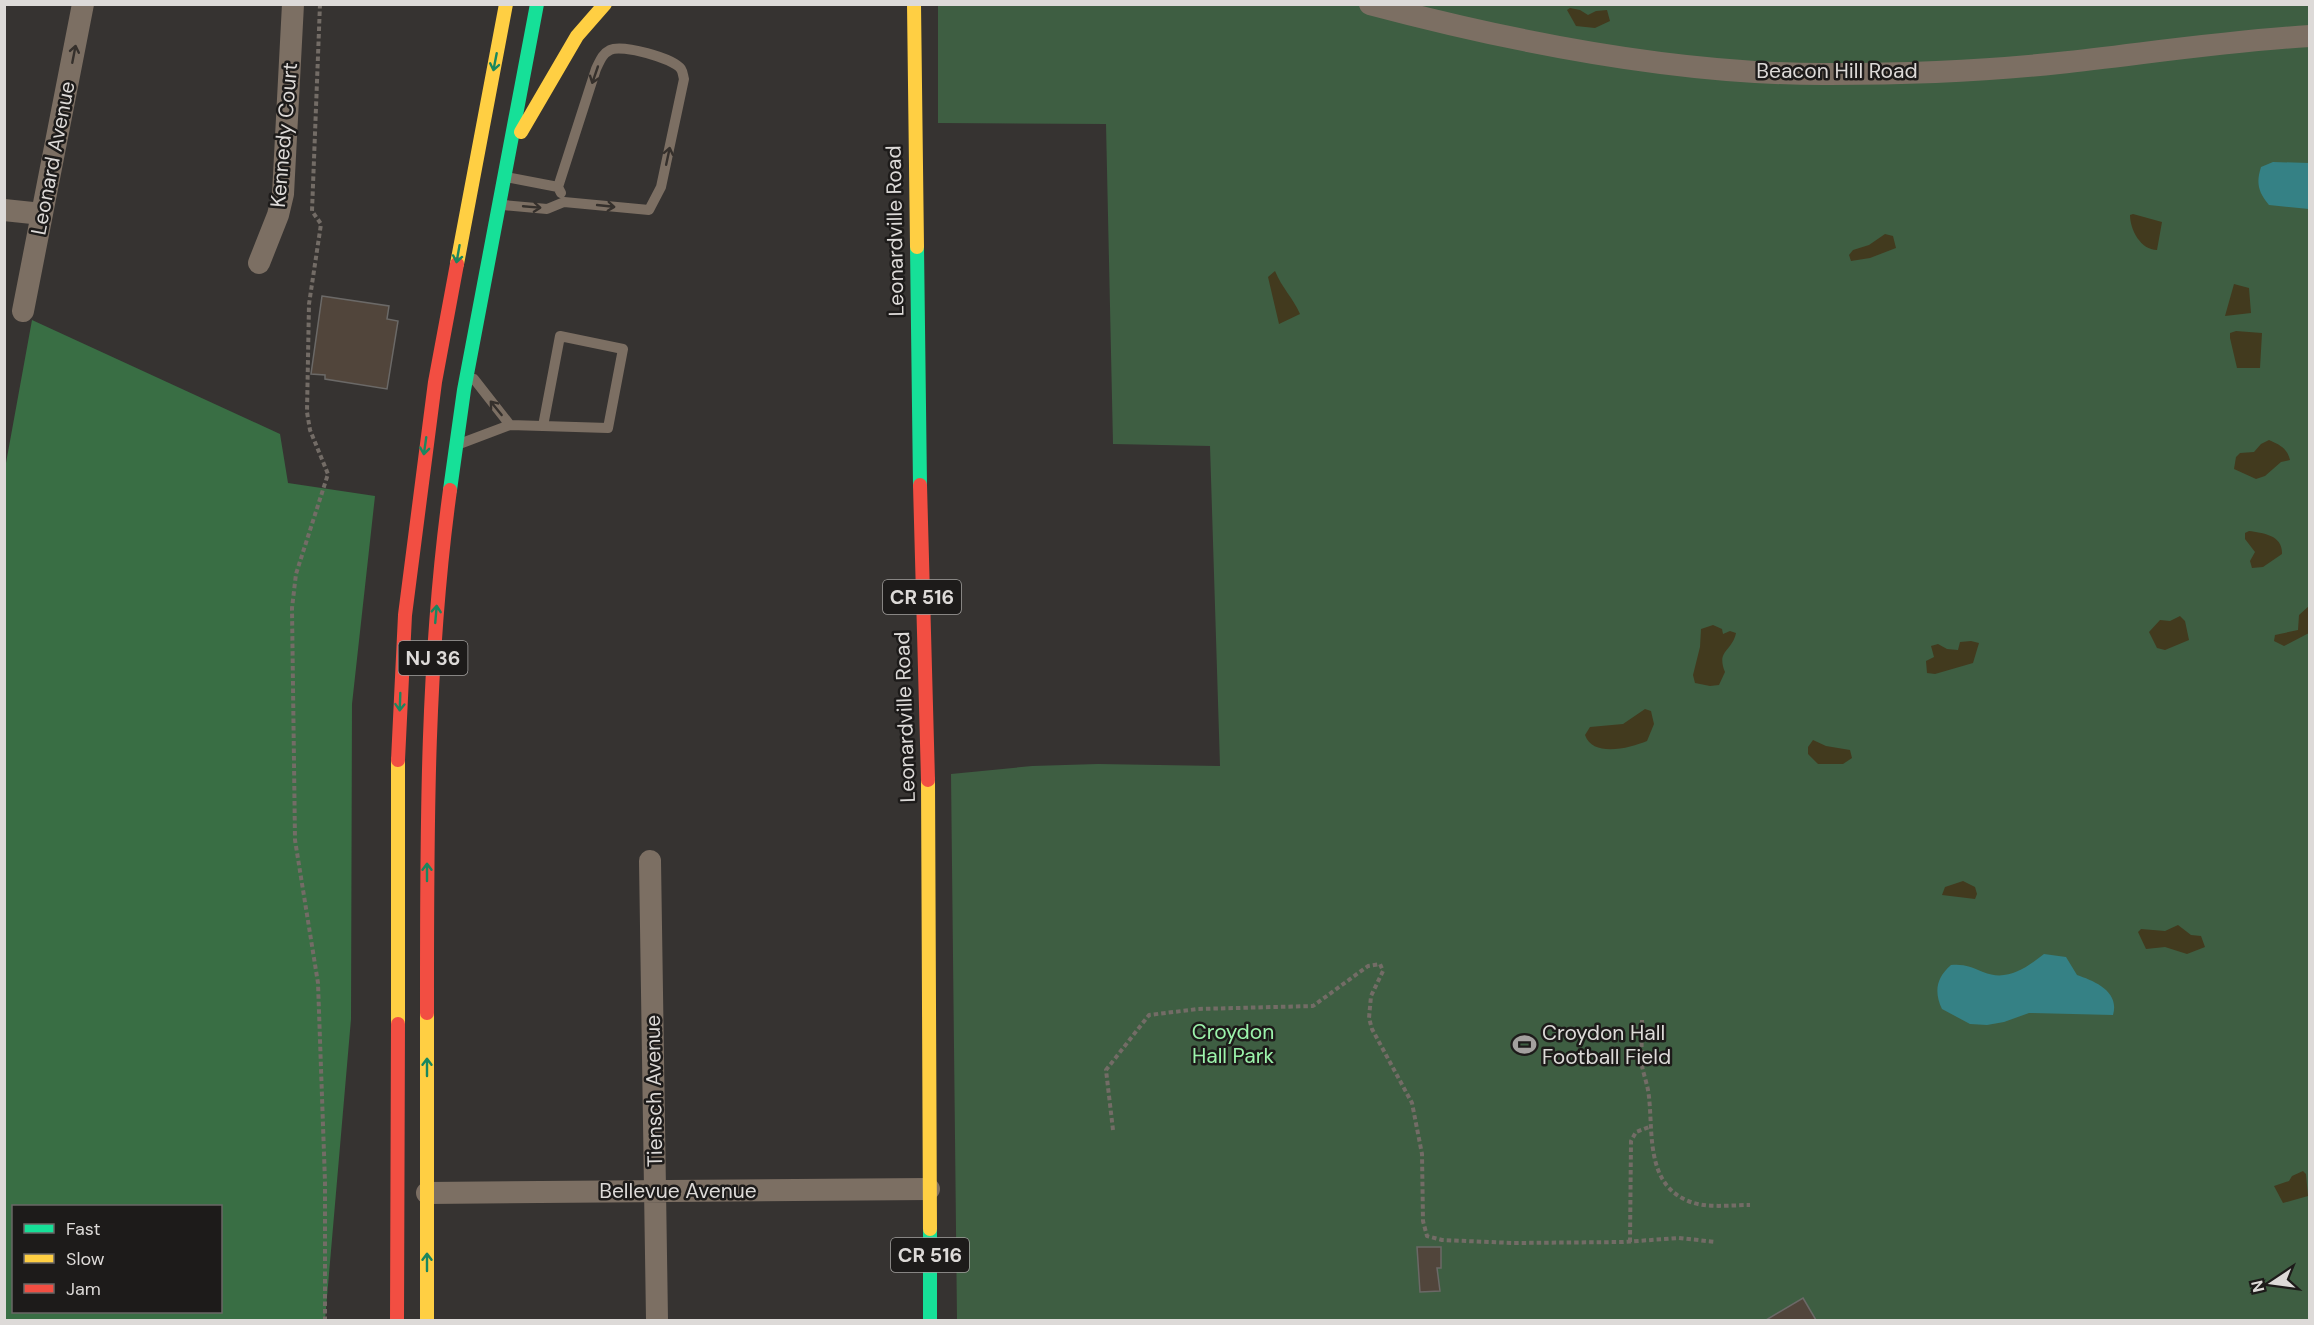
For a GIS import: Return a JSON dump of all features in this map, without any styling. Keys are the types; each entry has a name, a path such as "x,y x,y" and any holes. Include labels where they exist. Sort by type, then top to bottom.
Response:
{"main road":[{"name":"NJ 36","path":"397,1320 398,771 405,615 435,382 506,4"},
{"name":"NJ 36","path":"427,1320 428,761 435,623 456,445 468,371 537,4"},
{"path":"508,154 577,36 605,4"},
{"name":"Leonardville Road","path":"914,4 921,561 928,746 930,1320"}],"street":[{"name":"Leonard Avenue","path":"23,311 83,4"},
{"name":"Kennedy Court","path":"259,263 279,214 283,194 293,4"},
{"name":"Beacon Hill Road","path":"1370,4 1455,27 1604,54 1726,69 1828,74 2056,63 2310,36"},
{"path":"4,210 42,214"},
{"name":"Tiensch Avenue","path":"651,861 657,1320"},
{"name":"Bellevue Avenue","path":"427,1192 929,1189"}],"lane":[{"path":"499,204 547,209 564,202 649,210 661,187 684,79 681,69 669,60 623,48 612,49 603,54 596,69 558,187 564,202"},
{"path":"504,176 558,187"},
{"path":"456,445 510,425 608,428 623,350 560,336 543,426"},
{"path":"468,371 510,425"}],"path":[{"path":"320,4 312,210 321,224 309,304 307,412 310,430 328,474 296,574 292,620 295,840 318,983 325,1182 325,1320"},
{"path":"1113,1130 1106,1070 1149,1015 1198,1009 1315,1005 1368,966 1380,964 1383,971 1371,996 1370,1024 1412,1103 1422,1154 1423,1221 1427,1236 1442,1240 1514,1243 1630,1242 1679,1238 1716,1242"},
{"path":"1642,1020 1642,1067 1649,1099 1650,1127 1658,1168 1669,1187 1678,1196 1703,1205 1749,1205"},
{"path":"1630,1242 1630,1141 1636,1132 1650,1127"}],"green space":[{"name":"Croydon Hall Park","path":"938,5 2309,5 2309,1320 957,1320 951,774 1032,766 1098,764 1220,766 1210,446 1113,444 1106,124 938,123"},
{"path":"32,320 280,434 288,483 375,496 352,704 351,1019 325,1320 5,1320 4,474"}],"sand":[{"path":"1570,8 1588,15 1596,11 1607,10 1610,21 1595,28 1576,26 1567,10"},
{"path":"2130,215 2162,222 2157,250 2146,247 2134,233"},
{"path":"1885,234 1893,236 1896,248 1870,258 1851,261 1849,255 1853,250 1869,245"},
{"path":"1275,271 1300,314 1279,324 1268,277"},
{"path":"2234,284 2249,288 2251,313 2225,316"},
{"path":"2236,331 2262,333 2260,368 2237,368 2230,338 2230,333"},
{"path":"2269,440 2282,447 2290,460 2281,462 2265,476 2256,479 2234,469 2236,457 2240,453 2254,452 2261,444"},
{"path":"2249,531 2266,534 2276,539 2282,554 2263,567 2252,568 2250,561 2255,552 2245,539 2245,533"},
{"path":"2309,606 2309,633 2284,646 2274,641 2275,635 2298,630 2299,615"},
{"path":"2180,616 2185,621 2189,640 2165,650 2157,648 2149,632 2160,620 2170,621"},
{"path":"1713,625 1722,629 1723,634 1730,631 1736,633 1723,655 1725,672 1719,685 1710,686 1695,683 1693,675 1700,647 1701,629"},
{"path":"1960,642 1979,643 1973,663 1935,674 1927,673 1926,661 1934,657 1931,646 1938,644 1947,649 1958,650"},
{"path":"1645,709 1651,711 1654,724 1647,741 1622,748 1604,749 1589,742 1585,735 1590,727 1623,724"},
{"path":"1813,740 1826,746 1850,750 1852,758 1843,764 1818,764 1808,754 1808,747"},
{"path":"1963,881 1975,887 1977,894 1975,899 1942,895 1945,887"},
{"path":"2178,925 2191,935 2201,936 2205,947 2187,954 2165,947 2146,949 2138,932 2141,929 2165,931"},
{"path":"2303,1171 2306,1174 2308,1196 2283,1203 2274,1186 2289,1181 2292,1176"}],"water":[{"path":"2273,162 2309,163 2309,209 2269,205 2265,200 2258,183 2259,173 2261,167"},
{"path":"2044,954 2066,957 2077,975 2104,988 2113,999 2113,1015 2029,1013 1987,1025 1970,1024 1942,1009 1937,991 1939,980 1951,965 1964,965 1992,975 2000,975 2016,972"}],"building":[{"path":"322,296 389,306 387,319 398,321 387,389 325,379 325,375 311,374"},
{"path":"1417,1247 1441,1247 1441,1268 1437,1268 1440,1291 1420,1292"},
{"path":"1803,1298 1816,1320 1766,1320"}],"traffic: fast":[{"path":"450,490 464,390 537,4"},
{"path":"917,247 920,485"},
{"path":"930,1229 930,1320"}],"traffic: slow":[{"path":"457,264 506,4"},
{"path":"521,132 577,36 605,4"},
{"path":"914,4 917,247"},
{"path":"398,760 398,1024"},
{"path":"928,780 930,1229"},
{"path":"427,1013 427,1320"}],"traffic: jam":[{"path":"398,760 405,615 435,382 457,264"},
{"path":"920,485 928,780"},
{"path":"427,1013 428,816 432,686 442,555 450,490"},
{"path":"397,1320 398,1024"}],"place":[{"name":"Croydon Hall Football Field","path":"1524,1045"}]}
